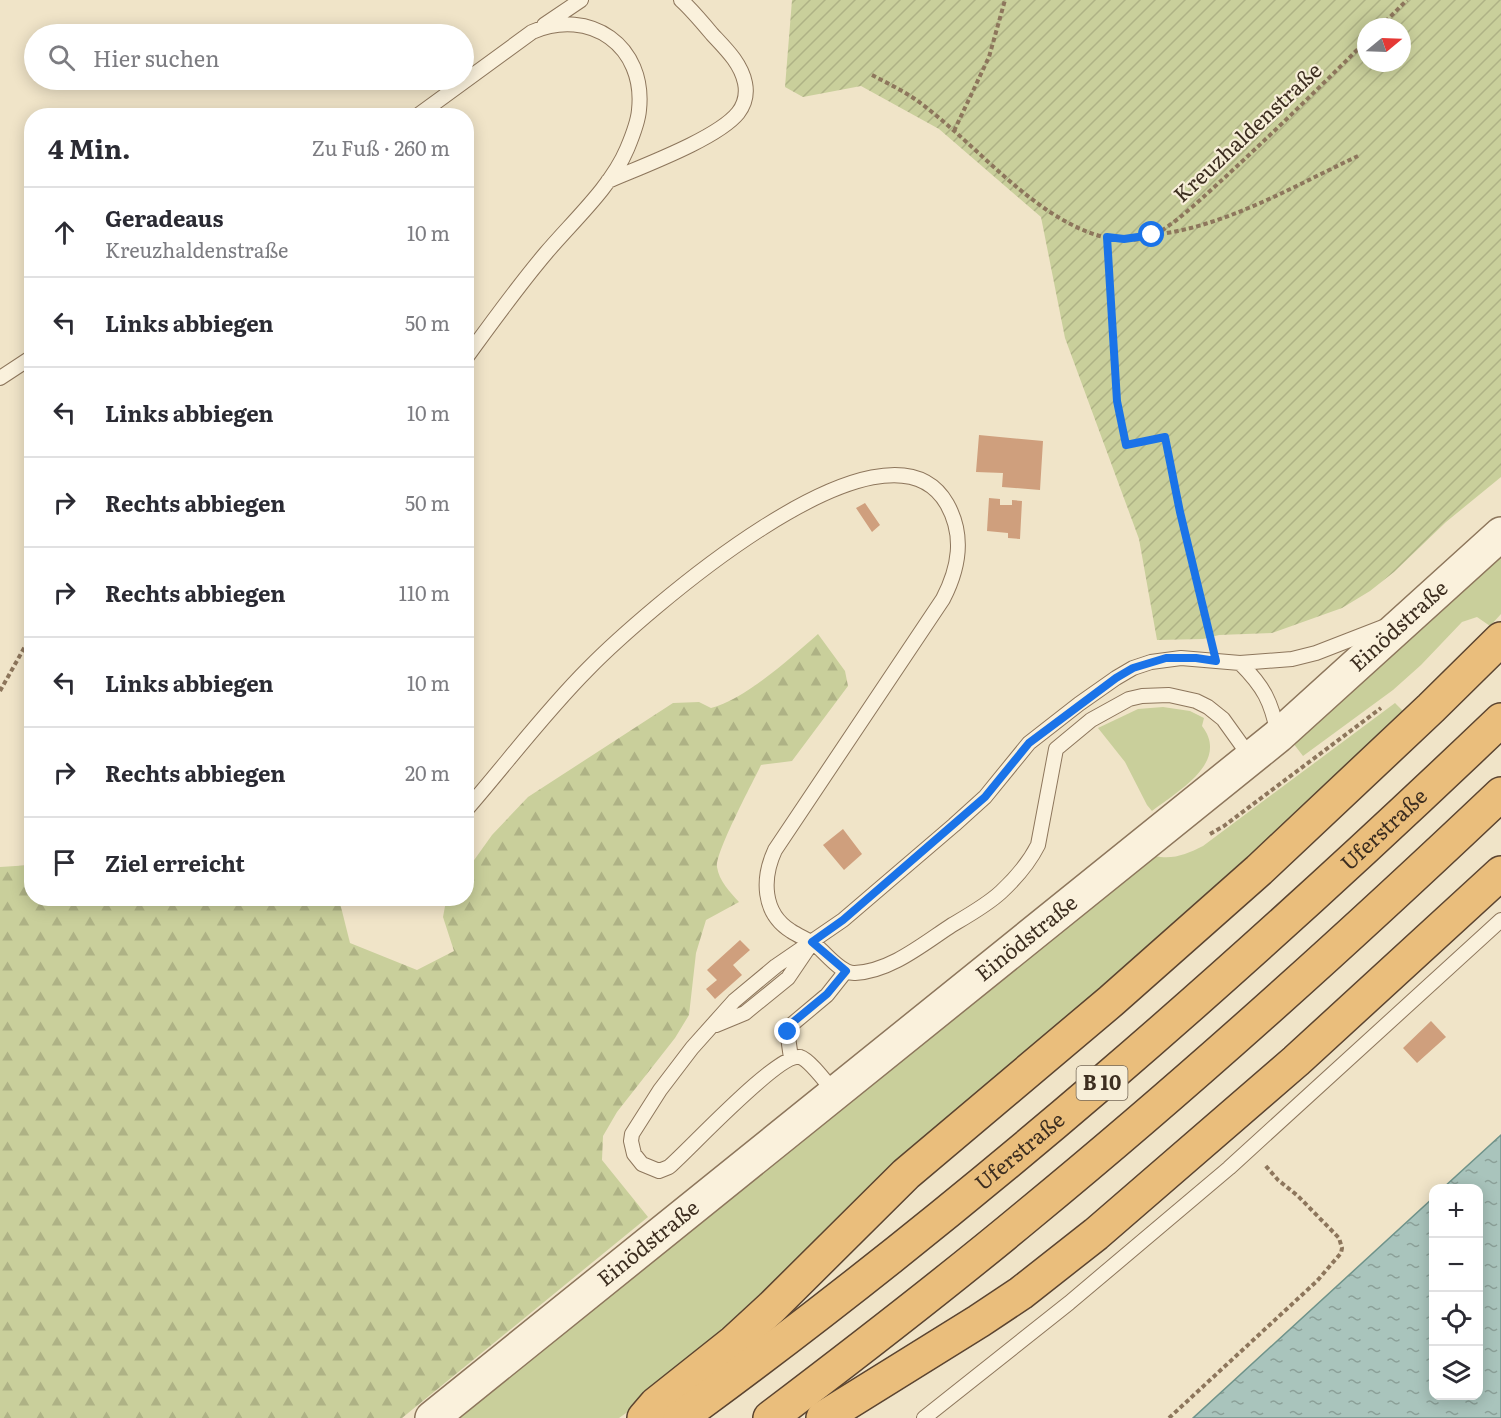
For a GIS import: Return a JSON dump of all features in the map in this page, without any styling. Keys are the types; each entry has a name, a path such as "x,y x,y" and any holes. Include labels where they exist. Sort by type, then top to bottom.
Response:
{"highway":[{"path":"644,1418 656,1404 734,1342 772,1307 906,1174 1111,1001 1242,885 1431,708 1501,639"},
{"name":"Uferstraße","path":"680,1418 852,1287 1063,1116 1253,950 1501,720"},
{"name":"B 10","path":"770,1418 941,1286 1126,1133 1287,992 1501,794"},
{"path":"823,1418 1021,1293 1096,1234 1288,1069 1501,873"}],"street":[{"name":"Einödstraße","path":"432,1418 1278,736 1501,534"}],"lane":[{"path":"474,74 581,0"},
{"path":"608,181 660,159 718,130 736,115 744,101 746,85 739,68 727,50 681,0"},
{"path":"474,347 538,262 608,181 626,151 639,110 637,85 630,62 610,37 590,26 563,23 532,32"},
{"path":"428,108 453,90"},
{"path":"0,378 24,362"},
{"path":"474,800 536,726 587,670 646,614 698,572 785,515 838,488 880,475 912,477 930,485 937,491 949,507 957,528 959,552 950,585 943,599 775,850 770,861 767,894 772,912 784,926 812,942 846,971 855,973 877,968 901,958 976,910 1001,892 1029,861 1038,845 1056,749 1091,720 1129,699 1158,694 1196,701 1223,719 1251,758"},
{"path":"835,1094 806,1061 798,1057 790,1059 769,1072 669,1167 659,1171 648,1168 638,1159 632,1148 634,1128 686,1056 743,994 776,966 843,920 985,797 1029,743 1116,678 1133,668 1166,658 1196,658 1240,663 1292,658 1316,652 1412,616"},
{"path":"1240,663 1269,699 1278,736"},
{"path":"924,1418 1077,1296 1250,1149 1501,920"},
{"path":"790,1059 788,1036 790,1026 827,994 846,971"}],"path":[{"path":"954,131 989,57 1005,0"},
{"path":"1389,18 1407,0"},
{"name":"Kreuzhaldenstraße","path":"872,75 920,103 1045,208 1085,231 1124,239 1152,235 1187,212 1287,121 1357,50"},
{"path":"1152,235 1172,233 1222,219 1358,156"},
{"path":"1107,237 1117,401 1126,445 1165,437 1180,512 1216,661"},
{"path":"0,691 24,648"},
{"path":"1207,835 1224,826 1388,703"},
{"path":"1169,1418 1317,1281 1341,1253 1339,1238 1250,1149"}],"green space":[{"path":"792,0 1501,0 1501,477 1446,522 1394,572 1370,591 1342,608 1272,633 1157,640 1139,539 1065,338 1041,217 939,129 861,86 803,97 785,87"},
{"path":"1501,556 1501,614 1490,626 1477,617 1462,622 1421,665 1393,690 1303,756 1293,743"},
{"path":"818,634 845,671 848,686 792,761 761,765 718,859 717,867 720,877 739,902 706,920 696,953 689,1015 675,1038 617,1112 603,1136 602,1160 648,1217 402,1418 0,1418 0,867 24,865 24,906 341,906 350,943 417,970 454,951 443,917 445,906 474,906 474,860 492,835 528,797 673,703 699,702 711,708 724,703 753,687"},
{"path":"1395,703 1406,714 783,1282 639,1404 619,1418 457,1418 1155,856 1180,855 1203,846"},
{"path":"1163,707 1190,711 1204,718 1202,726 1209,739 1210,752 1205,763 1187,785 1152,811 1125,762 1098,728 1138,709"}],"water":[{"path":"1501,1135 1501,1418 1193,1418 1429,1202 1429,1400 1483,1400 1483,1184 1447,1184"}],"building":[{"path":"979,435 1043,441 1040,490 1002,487 1003,473 976,472"},
{"path":"989,498 1000,499 1000,505 1012,505 1012,500 1022,501 1020,539 1008,538 1008,533 987,531"},
{"path":"865,503 880,525 872,532 856,508"},
{"path":"843,829 862,854 844,870 823,845"},
{"path":"740,940 750,950 733,965 742,975 715,999 706,989 717,980 707,970"},
{"path":"1431,1021 1446,1037 1417,1063 1403,1048"}],"route":[{"path":"788,1032 792,1023 820,1001 846,971 812,942 843,920 985,797 1029,743 1079,704 1133,668 1166,658 1216,661 1180,512 1165,437 1126,445 1117,401 1107,237 1124,239 1152,235"}]}
